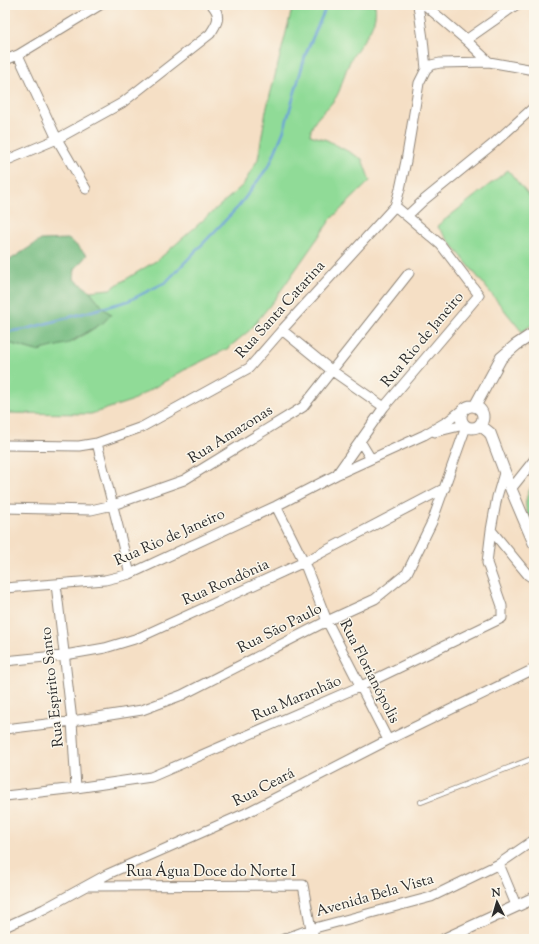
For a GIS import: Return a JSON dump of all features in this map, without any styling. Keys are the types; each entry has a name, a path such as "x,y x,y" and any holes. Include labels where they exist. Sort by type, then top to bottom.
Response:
{"street":[{"path":"5,60 18,55 100,5"},
{"path":"5,161 57,139 122,102 210,34 217,24 218,17 212,5"},
{"path":"418,5 426,69"},
{"path":"425,5 489,62"},
{"path":"466,40 516,5"},
{"path":"18,55 57,139 86,189"},
{"path":"534,70 489,62 440,64 431,65 426,69 419,83 406,161 395,206 407,216 424,200 493,144 534,107"},
{"name":"Rua Santa Catarina","path":"5,445 80,446 97,443 142,427 249,368 395,206"},
{"name":"Rua Rio de Janeiro","path":"336,475 384,407 479,295 441,245 407,216"},
{"name":"Rua Amazonas","path":"5,508 91,510 113,505 184,480 303,407 409,273"},
{"path":"282,330 331,370 384,407"},
{"path":"475,406 501,358 516,345 534,333"},
{"path":"469,406 475,406 483,414 482,422 480,425 473,428 465,426 460,417 463,409 469,406"},
{"name":"Rua Rio de Janeiro","path":"5,588 105,580 130,574 276,506 336,475 424,435 448,421 463,409"},
{"path":"480,425 490,433 504,473 534,543"},
{"name":"Rua Rio de Janeiro","path":"424,435 465,426"},
{"name":"Rua São Paulo","path":"5,729 72,721 142,710 182,695 326,621 375,598 407,573 432,522 445,488 465,426"},
{"path":"360,441 371,459"},
{"path":"97,443 130,574"},
{"path":"511,489 534,460"},
{"path":"504,473 497,497 491,530 528,575 534,579"},
{"name":"Rua Rondônia","path":"5,661 65,655 105,648 138,638 304,562 445,488"},
{"name":"Rua Florianópolis","path":"276,506 304,562 326,621 388,740"},
{"name":"Rua Maranhão","path":"5,796 76,788 151,777 361,686 502,618 502,606 487,563 491,530"},
{"name":"Rua Espírito Santo","path":"56,584 72,721 76,788"},
{"name":"Rua Ceará","path":"5,927 44,909 108,874 246,813 388,740 534,669"},
{"name":"Avenida Bela Vista","path":"284,939 311,929 431,897 499,864 534,840"},
{"path":"499,864 516,905"},
{"name":"Rua Água Doce do Norte I","path":"88,886 303,885 311,929 315,939"},
{"path":"445,939 534,898"}],"lane":[{"path":"421,802 534,758"}],"green space":[{"path":"293,5 375,5 374,22 352,58 336,97 313,124 310,135 327,140 362,159 370,181 331,219 275,299 250,330 227,349 186,369 131,401 91,414 5,413 5,342 37,351 74,341 104,322 111,314 105,310 90,291 110,289 159,259 243,185 258,159 266,111"},
{"path":"508,170 534,202 534,323 522,332 437,226"},
{"path":"68,239 87,255 75,269 74,279 90,291 105,310 111,314 104,322 69,343 37,351 5,342 5,263 41,240"},
{"path":"534,481 534,525 526,508 526,499"}],"waterway":[{"path":"5,332 26,329 128,301 166,282 239,206 270,164 284,130 306,53 327,5"}]}
